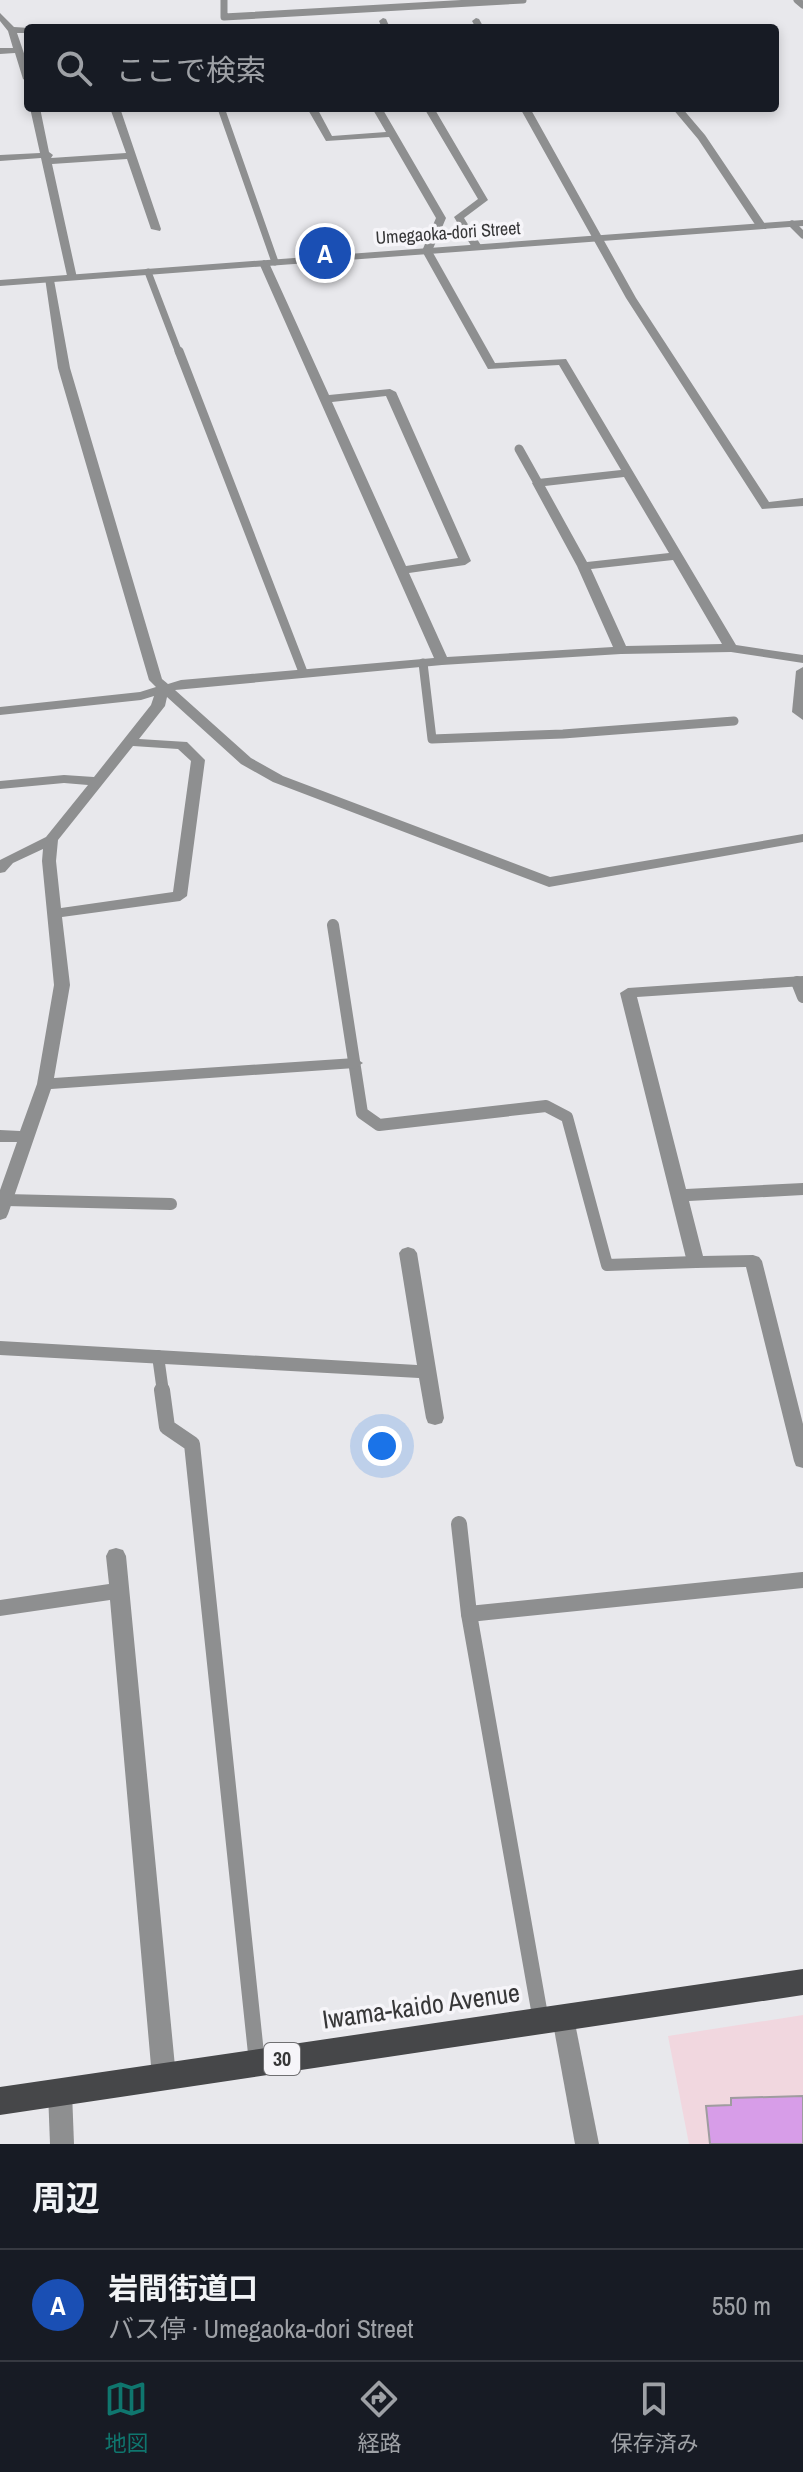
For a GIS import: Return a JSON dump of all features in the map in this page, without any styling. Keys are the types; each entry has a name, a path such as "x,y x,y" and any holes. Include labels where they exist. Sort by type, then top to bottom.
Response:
{"main road":[{"name":"Iwama-kaido Avenue","path":"0,2101 803,1982"}],"street":[{"path":"0,16 12,30 24,67"},
{"path":"12,30 24,30"},
{"path":"0,51 18,50"},
{"path":"36,112 72,278"},
{"path":"116,112 156,229"},
{"path":"314,112 329,139 392,134"},
{"path":"379,112 441,218 427,251 492,367 562,361 731,648"},
{"path":"431,112 483,200 459,217 477,247"},
{"path":"527,112 631,298 766,506 803,502"},
{"path":"680,112 702,137 762,227"},
{"path":"0,158 130,156"},
{"name":"Umegaoka-dori Street","path":"0,283 798,224"},
{"path":"270,263 325,399 442,661"},
{"path":"49,280 64,368 156,680 246,761 278,779 549,882 803,838"},
{"path":"325,399 390,392 465,561 401,570"},
{"path":"621,650 583,566 538,483 629,473"},
{"path":"583,566 678,556"},
{"path":"0,711 141,696 181,684 442,661 621,650 731,648 803,659"},
{"path":"803,671 799,712 803,716"},
{"path":"3,863 51,840 158,706 163,689"},
{"path":"54,914 180,896 198,760 182,745 128,742"},
{"path":"0,785 64,779 99,781"},
{"path":"3,1207 45,1084 62,985 49,861 51,840"},
{"path":"801,987 628,993 696,1262 753,1261 803,1461"},
{"path":"45,1084 355,1063"},
{"path":"0,1136 27,1137"},
{"path":"681,1195 803,1189"},
{"path":"408,1253 435,1418"},
{"path":"0,1348 426,1372"},
{"path":"116,1556 164,2077"},
{"path":"0,1608 118,1591"},
{"path":"552,2019 587,2144"},
{"path":"60,2092 62,2144"}],"lane":[{"path":"224,0 224,17 523,0"},
{"path":"797,0 803,5"},
{"path":"222,112 270,263"},
{"path":"798,224 803,235"},
{"path":"148,272 303,672"},
{"path":"519,449 538,483"},
{"path":"423,663 432,739 563,734 734,721"},
{"path":"333,925 362,1113 379,1125 546,1106 567,1117 607,1265 696,1262"},
{"path":"3,1207 171,1204"},
{"path":"158,1356 167,1427 192,1444 257,2063"},
{"path":"459,1524 469,1614 552,2019"},
{"path":"469,1614 803,1580"}],"shaded area":[{"path":"803,2015 803,2144 689,2144 668,2036"}],"building":[{"path":"803,2096 803,2144 710,2144 706,2106 731,2105 731,2098"}],"place":[{"name":"岩間街道口","path":"325,253"}]}
